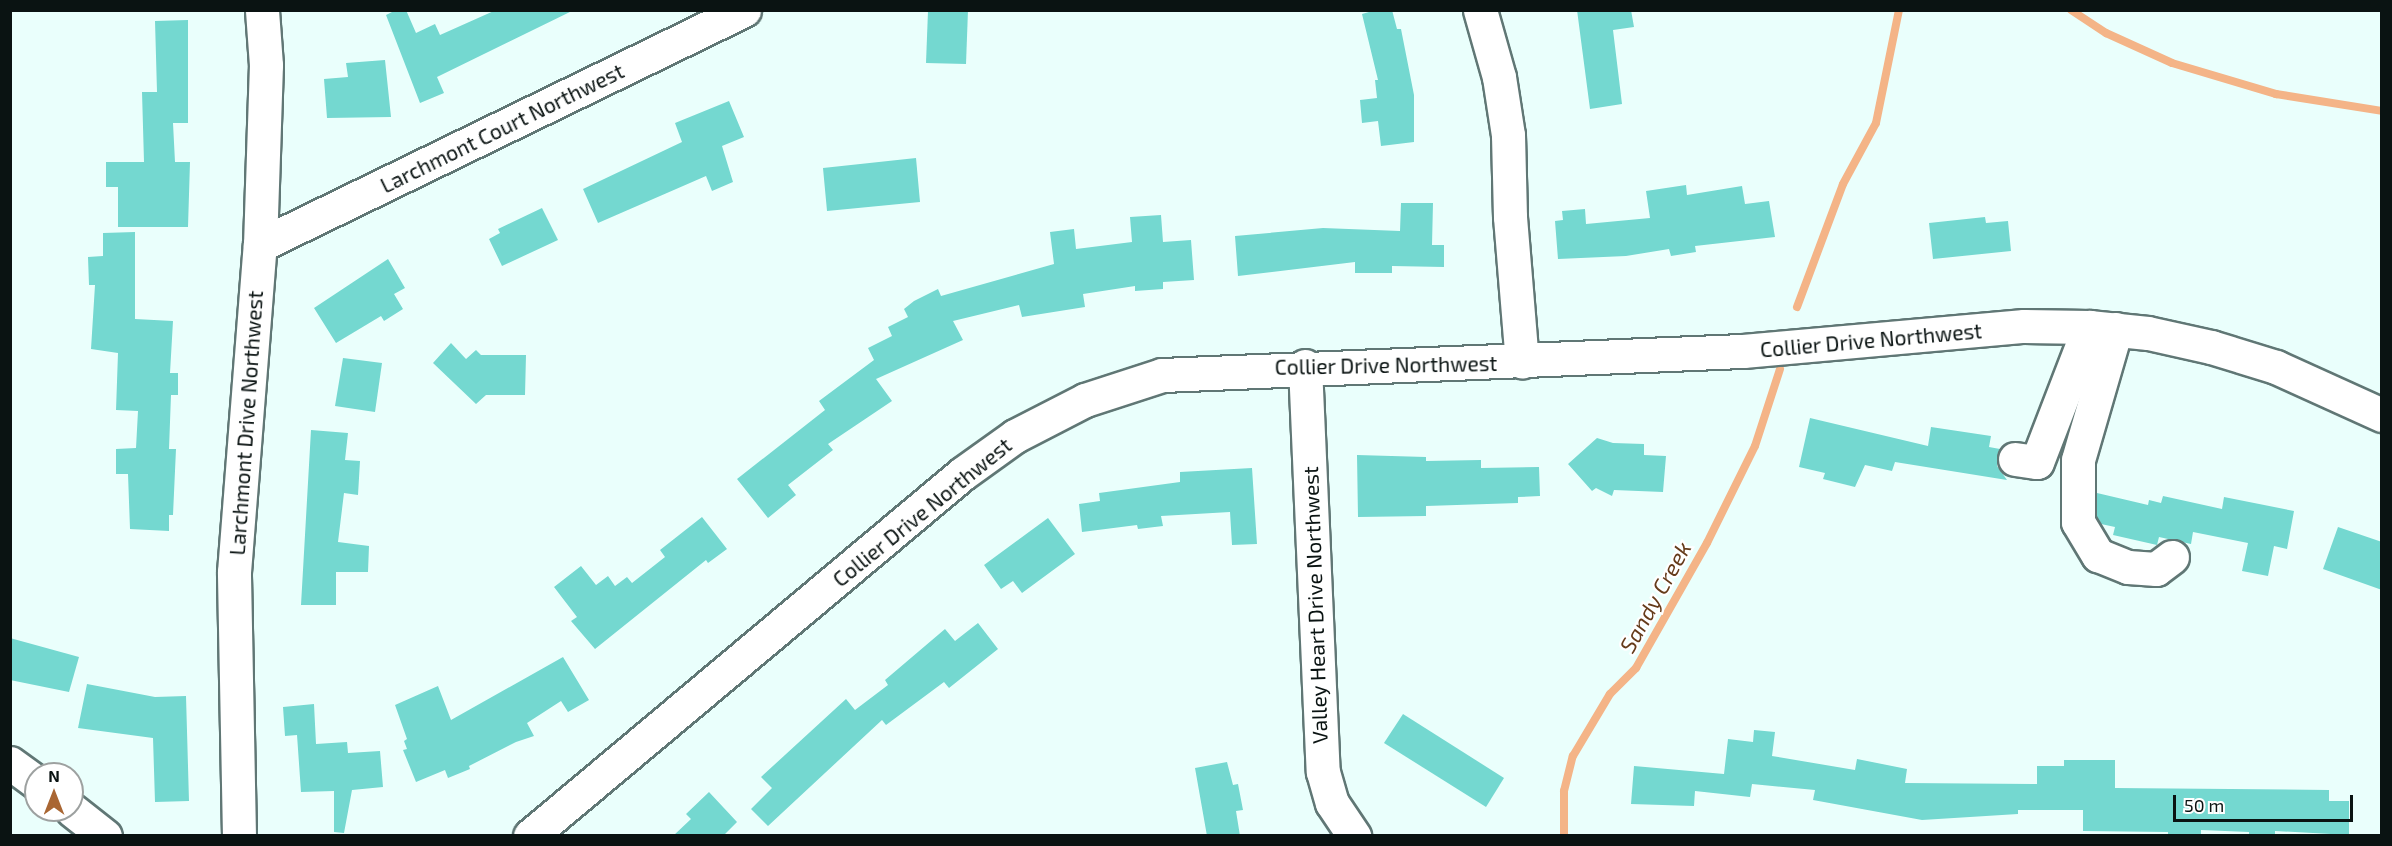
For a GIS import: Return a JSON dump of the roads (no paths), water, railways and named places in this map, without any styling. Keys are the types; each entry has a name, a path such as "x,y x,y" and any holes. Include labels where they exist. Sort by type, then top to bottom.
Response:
{"street":[{"name":"Larchmont Drive Northwest","path":"239,836 234,572 260,245 266,65 262,10"},
{"name":"Larchmont Court Northwest","path":"260,245 744,10"},
{"path":"1480,10 1499,77 1508,135 1510,217 1522,362"},
{"name":"Collier Drive Northwest","path":"530,836 962,474 1015,436 1085,400 1162,375 1305,366 1522,362 1743,351 2024,326 2102,328 2222,350 2276,368 2382,416"},
{"path":"2015,459 2037,462 2102,328"},
{"path":"2102,328 2078,460 2078,522 2098,555 2128,567 2156,569 2172,557"},
{"name":"Valley Heart Drive Northwest","path":"1305,366 1323,772 1332,803 1354,836"},
{"path":"10,763 24,773"},
{"path":"84,819 105,836"}],"waterway":[{"name":"Sandy Creek","path":"1797,307 1843,184 1876,123 1899,10"},
{"path":"2071,10 2106,33 2172,63 2276,94 2382,111"},
{"name":"Sandy Creek","path":"1564,836 1564,791 1573,756 1610,694 1636,668 1707,543 1755,446 1780,369"}]}
